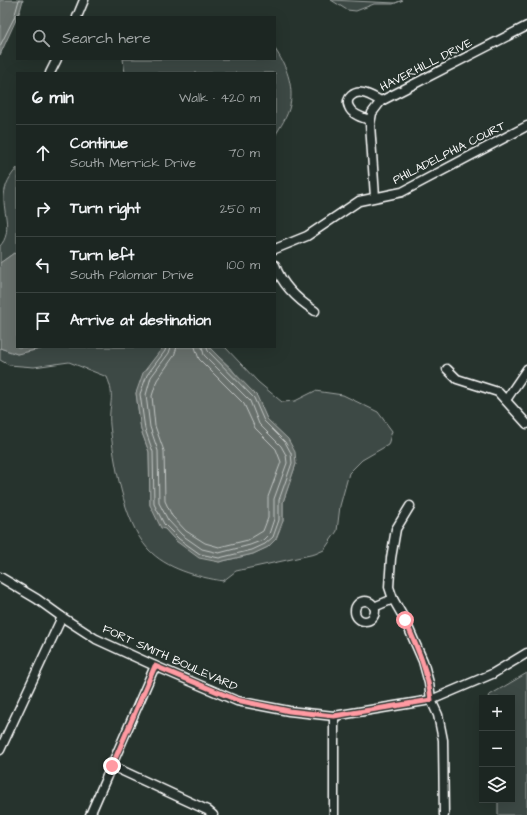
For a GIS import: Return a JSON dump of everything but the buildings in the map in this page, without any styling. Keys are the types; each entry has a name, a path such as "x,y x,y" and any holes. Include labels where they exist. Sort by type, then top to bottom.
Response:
{"street":[{"path":"76,16 84,0"},
{"name":"HAVERHILL DRIVE","path":"370,120 372,114 381,101 527,26"},
{"path":"50,72 56,60"},
{"path":"375,197 370,120 358,116 349,108 348,104 350,96 354,93 363,93 381,101"},
{"name":"PHILADELPHIA COURT","path":"276,250 307,236 359,201 375,197 390,196 402,192 527,126"},
{"path":"276,268 279,278 302,303 315,311"},
{"path":"447,369 457,379 498,392 527,424"},
{"path":"506,400 527,369"},
{"path":"410,506 396,529 391,558 389,587 392,599 405,620 423,661 429,683 431,700 438,715 443,740 444,815"},
{"name":"FORT SMITH BOULEVARD","path":"0,577 37,599 96,639 155,666 237,700 289,711 334,716 431,700 492,674 527,653"},
{"path":"374,607 392,599"},
{"path":"0,750 62,617"},
{"path":"90,815 155,666"},
{"path":"334,716 334,815"},
{"path":"112,766 207,810 212,815"}],"shaded area":[{"path":"331,0 395,3 403,0 393,4 374,4 356,11 347,10"},
{"path":"276,51 283,62 290,83 290,105 288,113 276,134 276,72 125,72 123,60 276,60"},
{"path":"16,169 16,254 14,253 0,263 0,246 4,241 7,229 4,202 5,188"},
{"path":"0,348 17,354 44,348 162,348 152,363 136,393 141,430 149,452 150,505 165,529 176,541 219,562 253,554 268,547 283,521 283,502 296,464 288,440 267,419 262,409 231,368 209,348 226,348 258,382 282,402 295,401 315,391 343,395 378,412 392,431 388,445 362,460 349,473 340,506 337,531 324,550 315,554 236,571 223,581 203,577 173,567 155,556 139,537 132,523 121,490 114,456 110,425 111,391 107,377 69,362 34,367 9,365 0,360"},
{"path":"527,673 527,815 498,815 498,803 515,803 515,695 490,695"}],"water":[{"path":"0,0 23,0 20,11 18,16 16,16 16,20 0,55"},
{"path":"14,253 16,254 16,348 44,348 17,354 0,348 0,263"},
{"path":"162,348 210,348 257,396 267,419 288,439 295,452 296,464 283,502 283,521 276,539 268,547 253,554 219,562 199,558 176,541 165,529 161,528 150,505 149,452 141,430 136,393 143,373"}],"route":[{"path":"112,766 155,666 237,700 289,711 334,716 431,700 429,683 423,661 405,620"}]}
